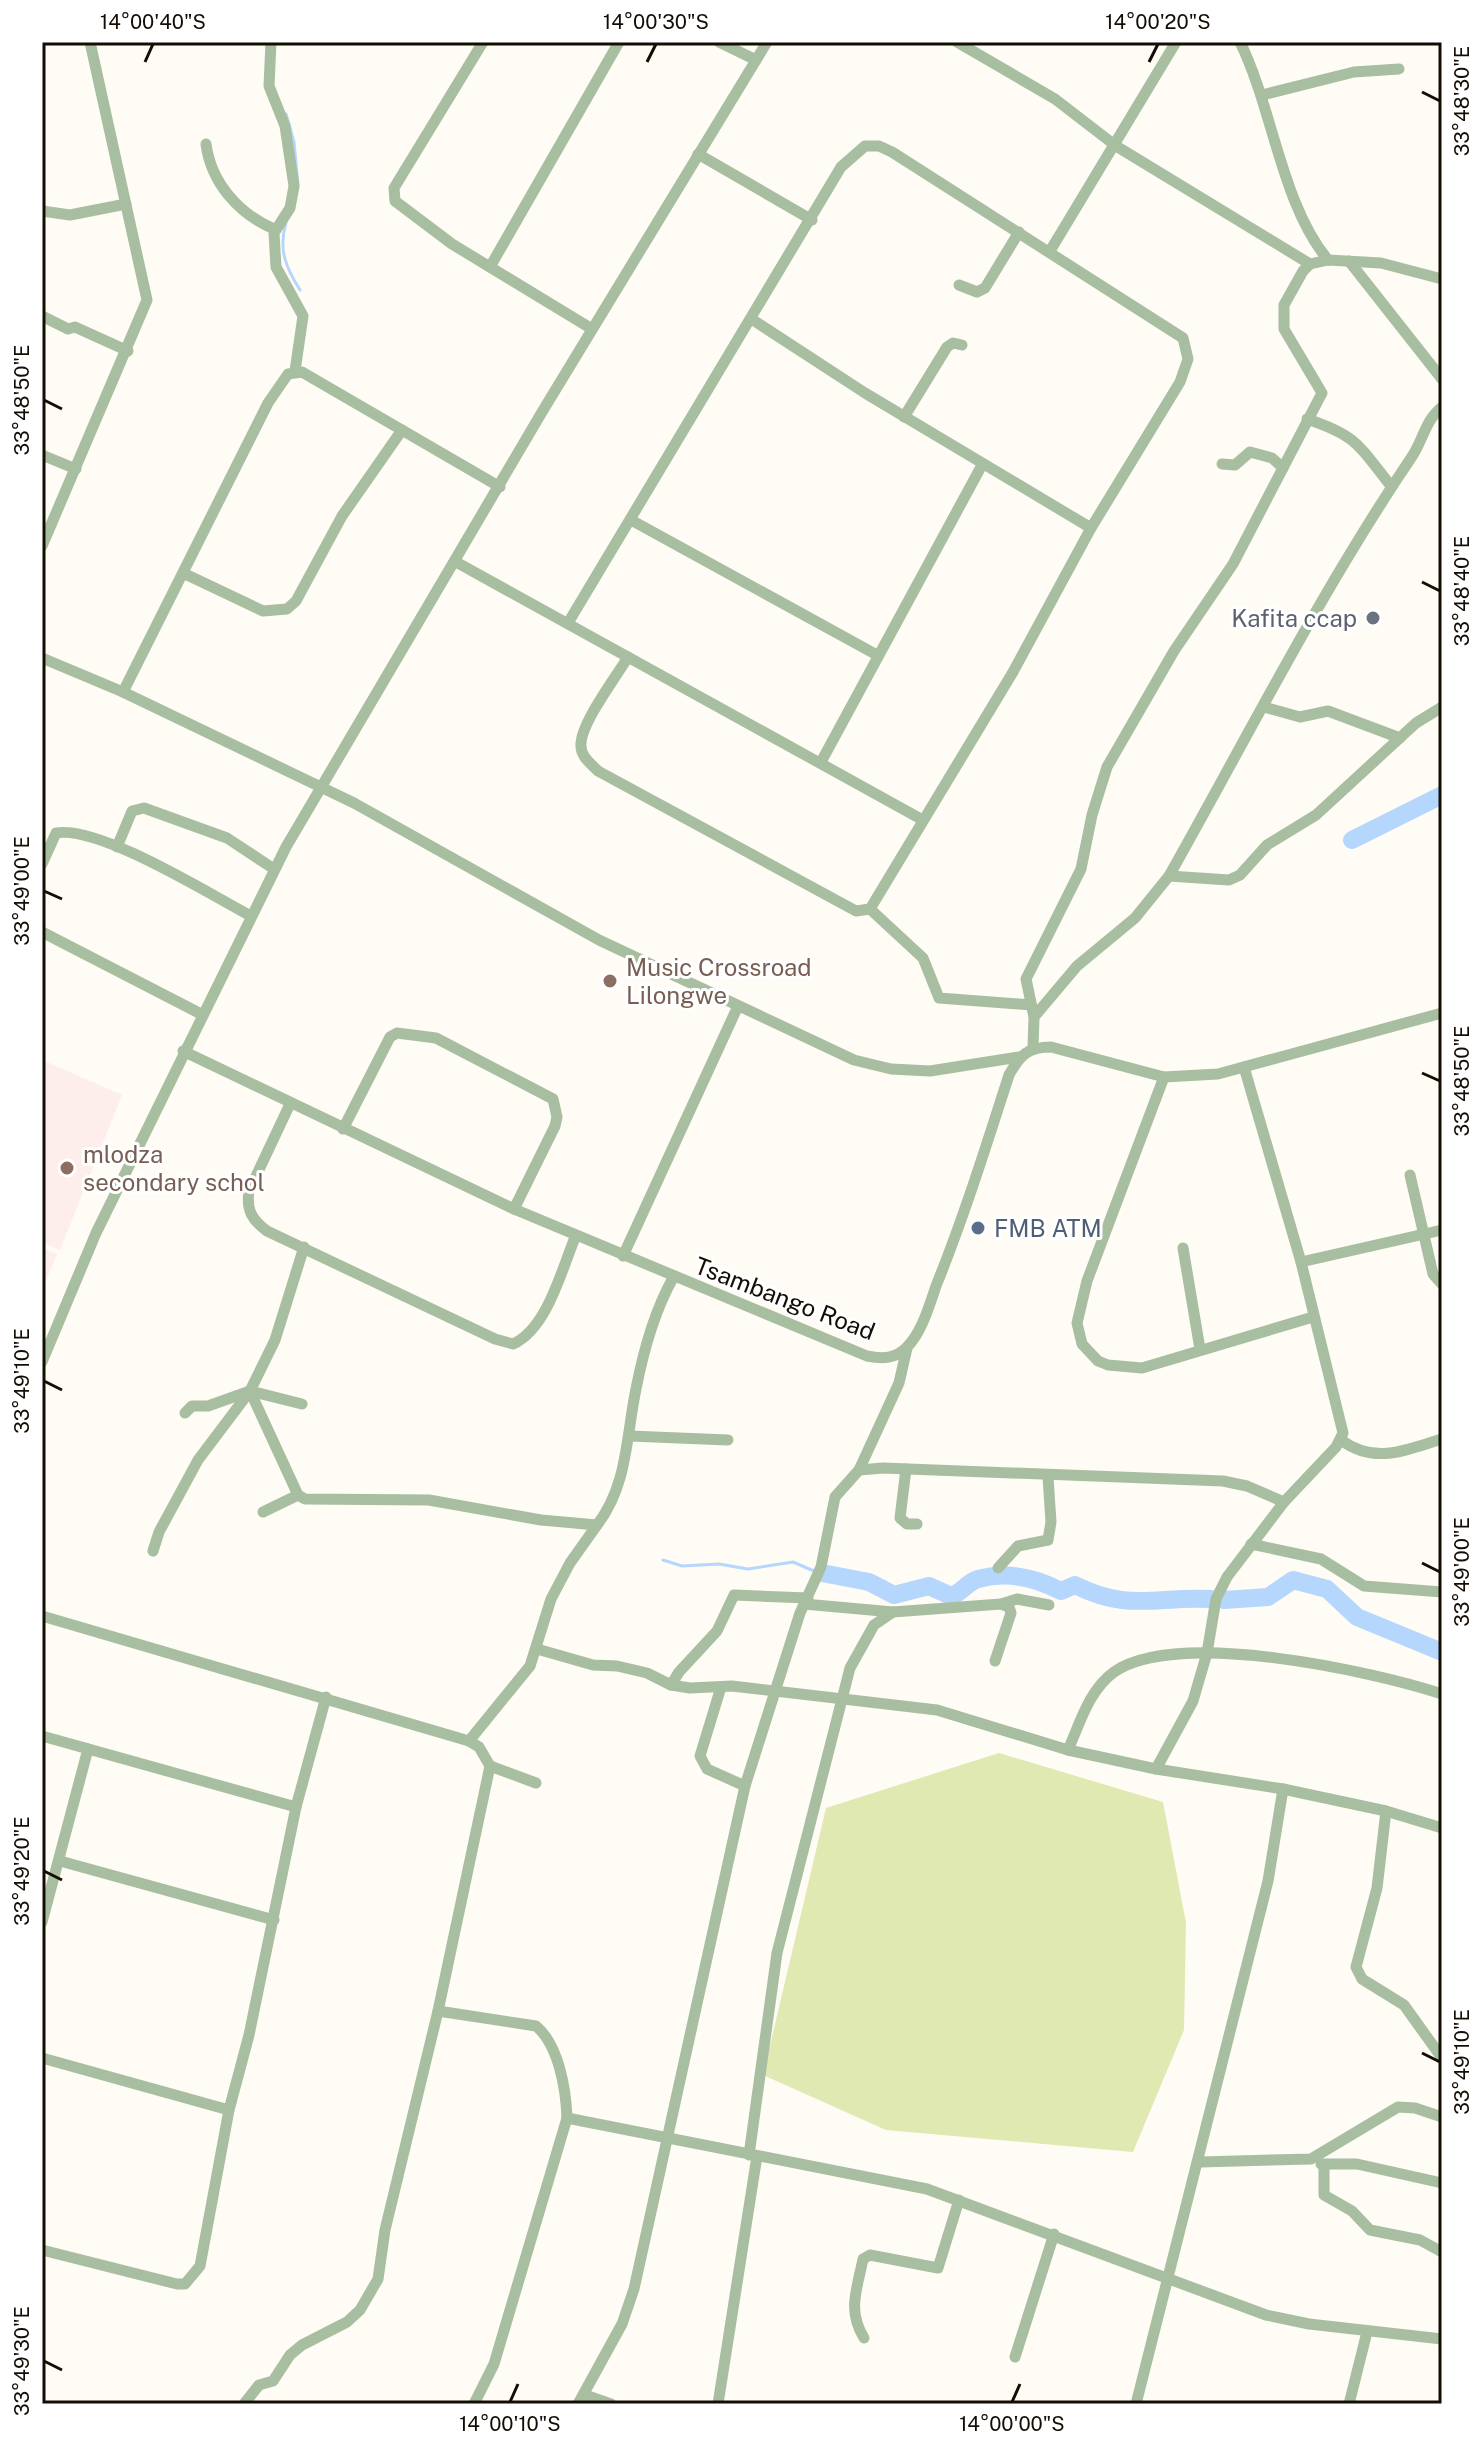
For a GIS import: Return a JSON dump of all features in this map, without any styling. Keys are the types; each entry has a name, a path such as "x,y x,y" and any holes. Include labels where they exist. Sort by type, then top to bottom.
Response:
{"street":[{"path":"42,546 128,351 147,300 90,42"},
{"path":"123,692 268,403 281,381 295,371 303,316 276,267 274,229 290,208 294,186 285,126 269,86 271,42"},
{"path":"483,42 393,195 399,207 592,329"},
{"path":"490,267 619,42"},
{"path":"719,42 756,60"},
{"path":"42,1362 96,1233 274,869 592,329 767,42"},
{"path":"957,42 1055,99 1116,146 1310,264"},
{"path":"1050,251 1176,42"},
{"path":"1240,42 1262,95 1297,200 1317,246 1328,260"},
{"path":"1262,95 1354,72 1399,69"},
{"path":"206,144 215,174 229,196 244,213 274,229"},
{"path":"568,623 753,320 841,167 865,146 879,146 1050,251 1175,330 1187,348 1188,359 1180,382 1091,528 1013,672 921,819 880,898 870,909 856,911 598,771 585,759 580,745 585,729 628,657"},
{"path":"698,154 812,220"},
{"path":"42,211 70,215 126,204"},
{"path":"959,285 977,292 985,288 1019,232"},
{"path":"1033,1047 1032,1011 1026,979 1081,869 1092,815 1107,767 1174,651 1233,564 1322,390 1289,341 1283,317 1290,291 1310,264 1328,260 1393,265 1442,279"},
{"path":"1349,261 1442,379"},
{"path":"42,316 128,351"},
{"path":"753,320 982,465 1091,528"},
{"path":"904,417 947,347 953,343 962,345"},
{"path":"295,371 500,487"},
{"path":"1032,1011 1077,966 1135,918 1169,876 1391,486 1414,454 1431,417 1442,407"},
{"path":"1307,419 1344,432 1391,486"},
{"path":"183,573 263,611 275,613 287,609 296,601 342,516 402,430"},
{"path":"1222,464 1235,465 1250,452 1259,452 1283,468"},
{"path":"42,455 76,469"},
{"path":"821,762 982,465"},
{"path":"631,520 877,655"},
{"path":"456,562 921,819"},
{"path":"42,658 123,692 321,787 599,940 854,1060 891,1069 944,1070 1019,1057"},
{"path":"1264,707 1300,717 1328,711 1400,738"},
{"path":"1169,876 1235,879 1267,845 1316,815 1400,738 1442,707"},
{"path":"117,847 132,811 144,808 227,838 274,869"},
{"path":"42,864 56,833 80,832 117,847 251,916"},
{"path":"870,909 923,958 939,998 1032,1011"},
{"path":"42,932 201,1014"},
{"path":"623,1256 738,1006"},
{"path":"611,2404 582,2400 622,2324 634,2289 745,1786 774,1693 821,1567 835,1497 859,1470 899,1383 907,1348 919,1328 950,1251 1009,1075 1019,1057 1033,1047 1051,1047 1164,1077 1218,1074 1442,1013"},
{"path":"343,1129 390,1037 397,1033 436,1038 553,1099 557,1117 555,1126 514,1209"},
{"name":"Tsambango Road","path":"183,1051 514,1209 673,1278 867,1356 892,1357 907,1348"},
{"path":"1156,1769 1193,1701 1207,1653 1216,1599 1251,1544 1284,1502 1341,1440 1342,1425 1301,1262 1244,1067"},
{"path":"1164,1077 1079,1309 1078,1334 1088,1352 1118,1368 1142,1368 1313,1317"},
{"path":"290,1104 249,1191 247,1203 256,1223 495,1339 513,1344 528,1334 538,1320 576,1235"},
{"path":"1410,1175 1433,1274 1442,1284"},
{"path":"1301,1262 1442,1230"},
{"path":"153,1551 159,1532 210,1440 250,1391 281,1326 304,1247"},
{"path":"1183,1248 1200,1349"},
{"path":"469,1741 530,1666 551,1599 570,1563 613,1501 630,1436 639,1378 661,1302 673,1278"},
{"path":"250,1391 298,1495"},
{"path":"185,1413 192,1406 208,1406 250,1391 302,1404"},
{"path":"630,1436 728,1440"},
{"path":"1341,1440 1361,1453 1383,1456 1441,1440"},
{"path":"859,1470 906,1469 1048,1477 1223,1481 1247,1486 1284,1502"},
{"path":"906,1469 900,1518 907,1524 917,1524"},
{"path":"998,1568 1018,1546 1048,1540 1051,1522 1048,1477"},
{"path":"263,1512 298,1495 312,1500 429,1500 541,1520 597,1525"},
{"path":"1251,1544 1321,1559 1364,1586 1442,1592"},
{"path":"671,1685 717,1631 734,1595 893,1612 1001,1604 1017,1599 1049,1605"},
{"path":"995,1661 1011,1613 1009,1607 1001,1604"},
{"path":"718,2404 753,2155 777,1953 850,1668 871,1630 893,1612"},
{"path":"42,1616 469,1741 479,1747 490,1766 489,1788 385,2230 378,2279 360,2310 347,2322 302,2345 273,2381 259,2385 244,2404"},
{"path":"537,1649 593,1665 617,1666 647,1673 671,1685 721,1687 937,1710 1068,1750 1156,1769 1283,1789 1386,1811 1442,1828"},
{"path":"1068,1750 1094,1694 1117,1670 1181,1653 1207,1653 1352,1670 1442,1694"},
{"path":"721,1687 700,1756 707,1769 745,1786"},
{"path":"42,2250 166,2282 185,2284 200,2266 229,2110 274,1920 296,1807 326,1697"},
{"path":"42,1736 296,1807"},
{"path":"42,1922 88,1749"},
{"path":"490,1766 536,1783"},
{"path":"1136,2404 1166,2276 1200,2162 1268,1881 1283,1789"},
{"path":"1386,1811 1377,1888 1356,1967 1362,1979 1404,2005 1442,2058"},
{"path":"60,1861 274,1920"},
{"path":"438,2011 528,2023 542,2031 555,2056 567,2118 494,2364 474,2404"},
{"path":"42,2058 229,2110"},
{"path":"1311,2159 1398,2107 1415,2108 1442,2117"},
{"path":"567,2118 894,2181 959,2200 1054,2234 1266,2315 1367,2332 1442,2339"},
{"path":"1200,2162 1311,2159 1324,2165 1357,2164 1442,2183"},
{"path":"1324,2165 1324,2195 1352,2211 1364,2226 1420,2240 1442,2252"},
{"path":"864,2338 854,2323 853,2312 863,2259 870,2255 938,2268 959,2200"},
{"path":"1015,2357 1029,2304 1054,2234"},
{"path":"1349,2404 1367,2332"}],"shaded area":[{"name":"mlodza secondary schol","path":"42,1060 122,1095 60,1250 42,1242"},
{"path":"42,1247 57,1254 42,1290"}],"green space":[{"path":"999,1753 1163,1802 1186,1923 1184,2030 1133,2152 886,2130 763,2075 826,1808"}],"waterway":[{"path":"286,114 294,142 298,185"},
{"path":"286,223 283,241 285,258 300,290"},
{"path":"1352,840 1442,795"},
{"path":"663,1560 682,1566 719,1564 748,1569 793,1562 814,1571"},
{"path":"822,1573 869,1582 894,1595 929,1586 951,1596 974,1580 1010,1576 1031,1579 1061,1591 1075,1585 1127,1601 1211,1599"},
{"path":"1224,1600 1268,1597 1293,1580 1327,1589 1357,1617 1442,1652"}],"place":[{"name":"Kafita ccap","path":"1373,618"},
{"name":"Music Crossroad Lilongwe","path":"610,981"},
{"name":"mlodza secondary schol","path":"67,1168"},
{"name":"FMB ATM","path":"978,1228"}]}
